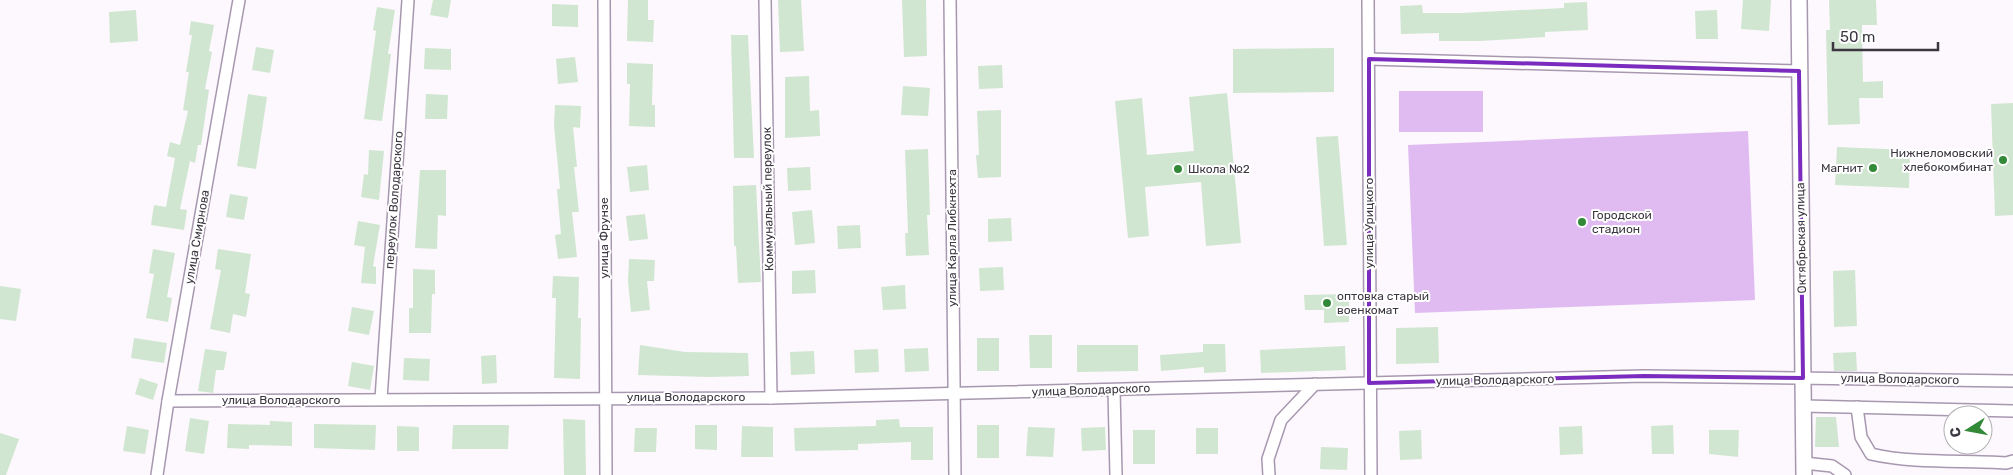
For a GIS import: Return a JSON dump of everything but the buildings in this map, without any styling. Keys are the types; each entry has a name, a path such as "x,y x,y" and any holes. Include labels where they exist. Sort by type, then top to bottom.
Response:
{"street":[{"name":"улица Смирнова","path":"157,475 168,401 239,0"},
{"name":"переулок Володарского","path":"381,399 408,0"},
{"name":"улица Фрунзе","path":"604,0 604,397 606,475"},
{"name":"Коммунальный переулок","path":"765,0 771,398"},
{"name":"улица Карла Либкнехта","path":"950,0 955,475"},
{"name":"улица Урицкого","path":"1368,0 1371,475"},
{"name":"Октябрьская улица","path":"1799,0 1804,469"},
{"path":"1369,59 1799,71"},
{"name":"улица Володарского","path":"168,401 604,397 771,398 1644,376 2013,381"},
{"path":"1269,475 1268,459 1281,420 1315,384"},
{"path":"1114,390 1116,475"},
{"path":"1804,406 2013,411"},
{"path":"1857,407 1861,437 1871,454 1900,460 1942,459 2006,463 2013,461"},
{"path":"1804,469 1832,466 1845,475"}],"highlighted area":[{"path":"1369,59 1799,71 1803,378 1644,376 1369,383"}],"shaded area":[{"path":"1399,91 1483,91 1483,132 1399,132"},
{"name":"Городской стадион","path":"1748,131 1755,300 1415,313 1408,145"}],"place":[{"name":"Нижнеломовский хлебокомбинат","path":"2003,160"},
{"name":"Магнит","path":"1873,168"},
{"name":"Школа №2","path":"1178,169"},
{"name":"Городской стадион","path":"1582,222"},
{"name":"оптовка старый военкомат","path":"1327,303"}]}
